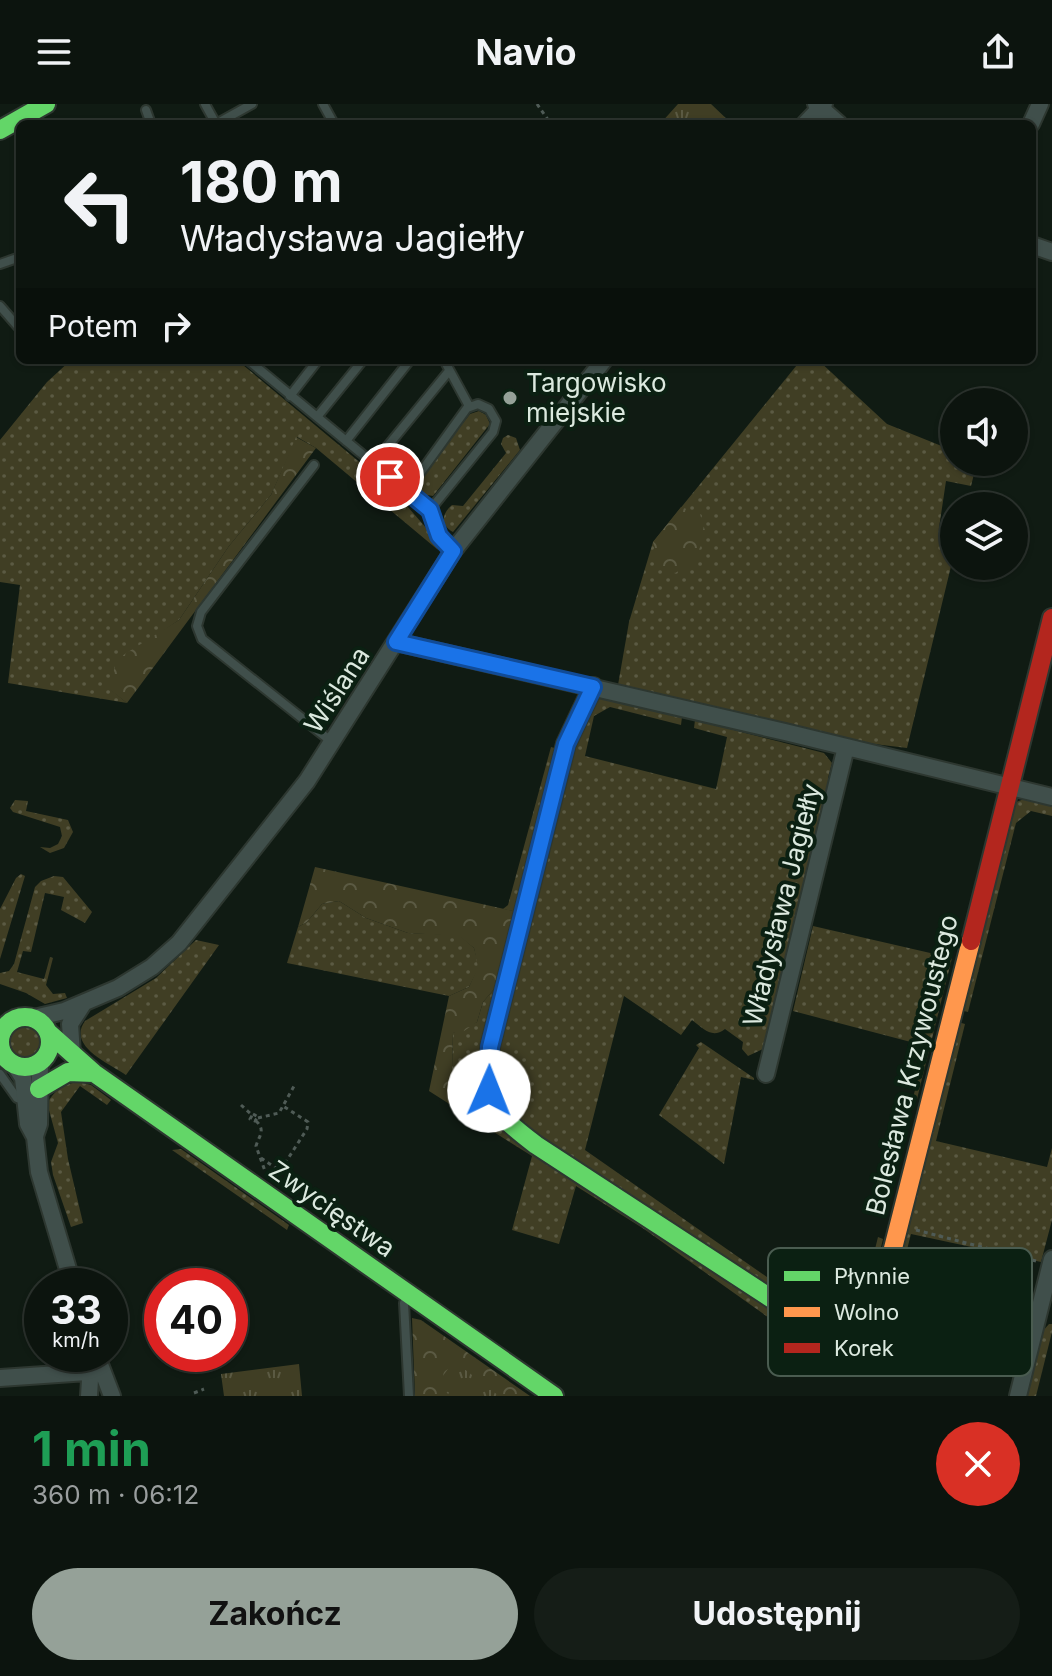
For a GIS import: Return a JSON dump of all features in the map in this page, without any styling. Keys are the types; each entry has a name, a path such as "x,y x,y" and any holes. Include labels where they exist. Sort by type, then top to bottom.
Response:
{"street":[{"path":"18,120 46,104"},
{"path":"820,105 835,120"},
{"name":"Wiślana","path":"29,1018 79,1005 118,988 145,973 179,943 275,823 332,742 453,551 601,364"},
{"name":"Bolesława Krzywoustego","path":"893,1248 1052,618"},
{"path":"396,642 1052,797"},
{"name":"Bolesława Krzywoustego","path":"593,687 566,744 558,775 490,1047 489,1091 499,1112 536,1145 768,1295"},
{"name":"Władysława Jagiełły","path":"766,1074 846,747"},
{"path":"0,1005 42,1023 49,1033 50,1045 43,1060 35,1097 39,1124 35,1137 45,1195 67,1268"},
{"path":"35,1097 82,1063 71,1021 79,1005"},
{"name":"Wiślana","path":"49,1033 59,1019 79,1005"},
{"path":"29,1018 11,1021 1,1032 2,1051 7,1069 23,1078 35,1097"},
{"name":"Zwycięstwa","path":"49,1033 82,1063 554,1396"},
{"name":"Zwycięstwa","path":"43,1060 61,1056 82,1063"},
{"path":"7,1069 29,1067 43,1060"},
{"path":"1032,1353 1045,1314 1044,1260"},
{"path":"0,1378 83,1372"},
{"path":"89,1396 97,1372"},
{"path":"98,1372 112,1396"},
{"path":"1018,1396 1025,1376"}],"lane":[{"path":"223,120 252,104"},
{"path":"146,110 150,120"},
{"path":"0,306 16,324"},
{"path":"253,364 430,510 439,536 453,551"},
{"path":"290,396 315,364"},
{"path":"317,417 360,364"},
{"path":"346,441 407,364"},
{"path":"446,364 469,406"},
{"path":"373,464 449,371"},
{"path":"407,491 469,406 478,404 489,409 496,426 430,510"},
{"path":"314,465 201,612 197,626 202,639 332,742"},
{"path":"409,1396 404,1303 410,1295"}],"path":[{"path":"257,1120 276,1114 294,1086"},
{"path":"241,1105 252,1115 255,1114 261,1129 256,1146 265,1171 262,1176"},
{"path":"261,1158 280,1171 307,1129 308,1122 283,1106"},
{"path":"905,1227 993,1248"},
{"path":"194,1393 204,1389"}],"green space":[{"path":"678,104 711,104 728,120 664,120"},
{"path":"67,364 242,364 393,490 428,530 438,550 316,448 297,437 271,495 229,546 179,620 157,635 110,689 127,703 8,683 20,585 0,582 0,440 47,382"},
{"path":"798,364 822,364 887,424 940,445 940,476 974,476 971,486 946,481 944,492 940,492 940,580 948,580 907,748 866,743 618,685 629,622 653,542"},
{"path":"479,411 486,415 490,424 433,496 421,494 419,479 470,414"},
{"path":"508,435 516,438 520,450 453,532 444,522 446,512 452,505 463,506 506,453 501,444"},
{"path":"296,437 316,448 127,703 109,689 117,659 179,620 229,546 271,495"},
{"path":"681,507 700,514 706,534 693,563 675,573 659,567 653,542"},
{"path":"598,699 682,717 681,725 610,707 594,716 585,756 716,789 727,737 694,728 695,720 824,753 832,763 828,778 832,779 763,1049 748,1056 742,1049 743,1042 725,1029 712,1033 692,1020 681,1035 624,996 585,1150 768,1278 768,1290 509,1117 492,1072 568,755"},
{"path":"551,747 558,749 518,912 503,909 508,905"},
{"path":"1027,798 1052,805 1052,816 1031,811 1016,823 968,1012 960,1010 1016,802"},
{"path":"15,800 28,801 26,811 68,820 73,832 64,848 50,853 40,847 50,848 58,844 62,836 60,827 13,812 10,808"},
{"path":"315,867 518,912 501,981 483,1002 477,1022 464,1031 453,1033 451,1105 429,1091 449,996 469,987 478,967 474,948 459,936 408,933 366,918 339,901 322,904 307,922 298,927"},
{"path":"21,874 25,876 0,959 0,909"},
{"path":"54,876 63,877 92,912 85,923 61,910 64,897 45,893 31,952 23,951 17,972 44,979 50,957 53,958 46,985 53,994 65,993 67,998 45,1004 0,984 0,973 9,971 14,964 35,887"},
{"path":"339,901 366,918 408,933 459,935 474,948 479,967 469,987 449,996 287,963 298,927 307,922 322,904"},
{"path":"813,926 952,958 917,1099 913,1098 926,1046 793,1011"},
{"path":"196,940 219,945 126,1075 92,1053 81,1038 85,1021 156,978"},
{"path":"501,981 488,1104 768,1305 768,1317 644,1229 576,1186 559,1244 512,1230 532,1156 451,1105 453,1033 477,1022 483,1002"},
{"path":"958,1022 965,1024 936,1141 1047,1167 1052,1148 1052,1220 1041,1262 1032,1260 1032,1248 976,1248 911,1234 907,1248 903,1248"},
{"path":"25,1025 36,1030 41,1041 36,1052 25,1057 14,1052 9,1041 14,1030"},
{"path":"701,1042 754,1078 741,1077 724,1164 659,1115 699,1048 696,1045"},
{"path":"79,1082 91,1085 111,1100 107,1105 80,1086 61,1112 83,1223 71,1227 53,1175 51,1162 58,1143 47,1103 60,1088"},
{"path":"181,1149 289,1225 287,1230 172,1150"},
{"path":"878,1237 883,1239 881,1248 875,1248"},
{"path":"412,1318 421,1320 530,1396 415,1396"},
{"path":"1052,1324 1036,1396 1026,1396 1032,1376 1041,1333"},
{"path":"454,1361 499,1396 451,1396 436,1385"},
{"path":"299,1364 302,1396 224,1396 221,1374"}],"traffic: fast":[{"path":"18,120 46,104"},
{"path":"0,130 16,121"},
{"path":"593,687 566,744 490,1047 492,1094 501,1114 536,1145 768,1296"},
{"path":"25,1017 43,1024 50,1042 43,1060 25,1067 7,1060 0,1042 7,1024 25,1017"},
{"path":"49,1033 94,1073 554,1396"},
{"path":"39,1089 68,1072 94,1073"}],"traffic: slow":[{"path":"893,1248 971,941"}],"traffic: jam":[{"path":"971,941 1052,618"}],"place":[{"name":"Targowisko miejskie","path":"510,398"}],"route":[{"path":"390,477 430,510 439,536 453,551 396,642 593,687 566,744 558,775 490,1047 489,1091"}]}
